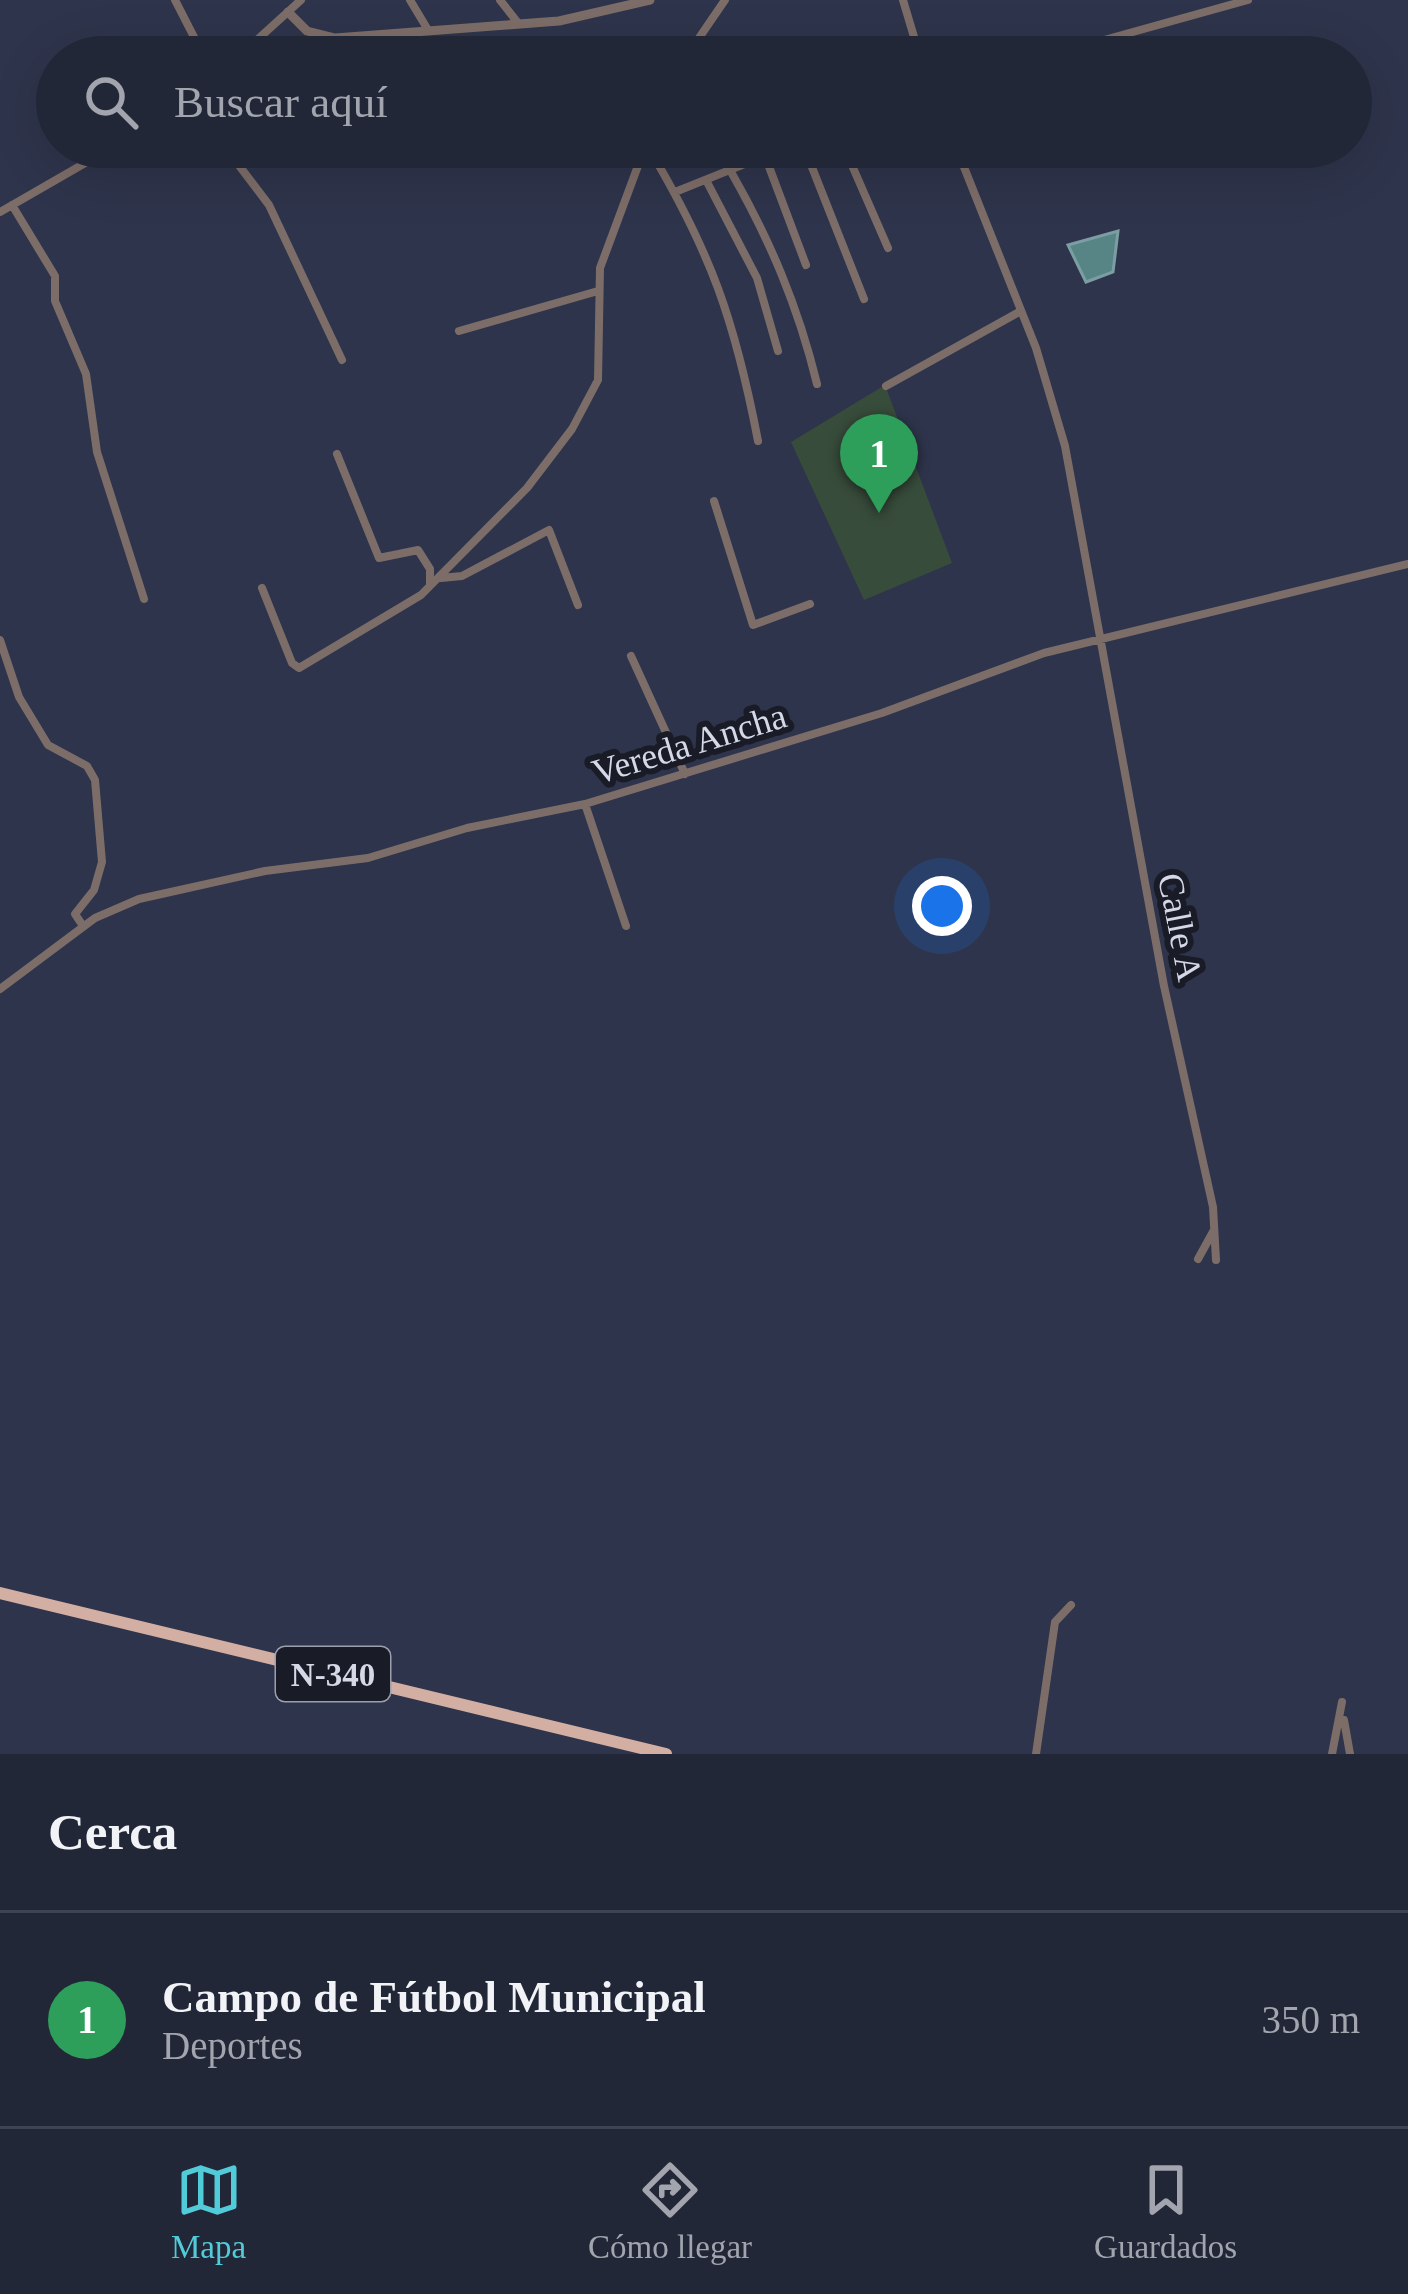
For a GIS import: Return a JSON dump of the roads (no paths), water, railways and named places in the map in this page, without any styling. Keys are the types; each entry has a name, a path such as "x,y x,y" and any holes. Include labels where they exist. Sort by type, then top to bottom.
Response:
{"highway":[{"name":"N-340","path":"0,1593 666,1754"}],"street":[{"path":"175,0 194,36"},
{"path":"261,36 301,0"},
{"path":"410,0 428,30"},
{"path":"500,0 518,23"},
{"path":"350,36 584,18 650,0"},
{"path":"700,36 724,0"},
{"path":"903,0 914,36"},
{"path":"1118,36 1248,0"},
{"path":"288,12 319,36"},
{"path":"0,212 76,168"},
{"path":"241,168 269,206 342,360"},
{"path":"262,587 292,663 299,668 430,586 526,488 572,429 598,380 598,291 609,236 637,168"},
{"path":"660,168 701,239 739,339 758,441"},
{"path":"675,192 735,168"},
{"path":"770,168 806,265"},
{"path":"811,168 864,299"},
{"path":"853,168 888,248"},
{"name":"Calle A","path":"965,168 1022,310 1065,446 1166,996 1215,1223 1216,1260"},
{"path":"730,170 777,259 800,316 817,384"},
{"path":"706,180 757,278 778,351"},
{"path":"12,205 55,276 56,306 86,374 97,452 144,599"},
{"path":"459,331 598,291"},
{"path":"886,386 1022,310"},
{"path":"337,454 380,558 388,560 418,550 430,569 430,586"},
{"path":"714,501 753,625 810,604"},
{"path":"439,578 462,576 549,530 578,605"},
{"name":"Vereda Ancha","path":"0,989 83,926 121,905 200,884 368,859 466,828 585,804 1099,639 1408,564"},
{"path":"0,640 19,697 49,745 87,766 94,780 102,862 94,890 75,914 83,926"},
{"path":"631,656 686,774"},
{"path":"585,804 626,926"},
{"path":"1198,1258 1215,1223"},
{"path":"1036,1754 1055,1622 1071,1605"},
{"path":"1334,1753 1342,1702 1350,1754"}],"place":[{"name":"Campo de Fútbol Municipal","path":"879,513"}]}
